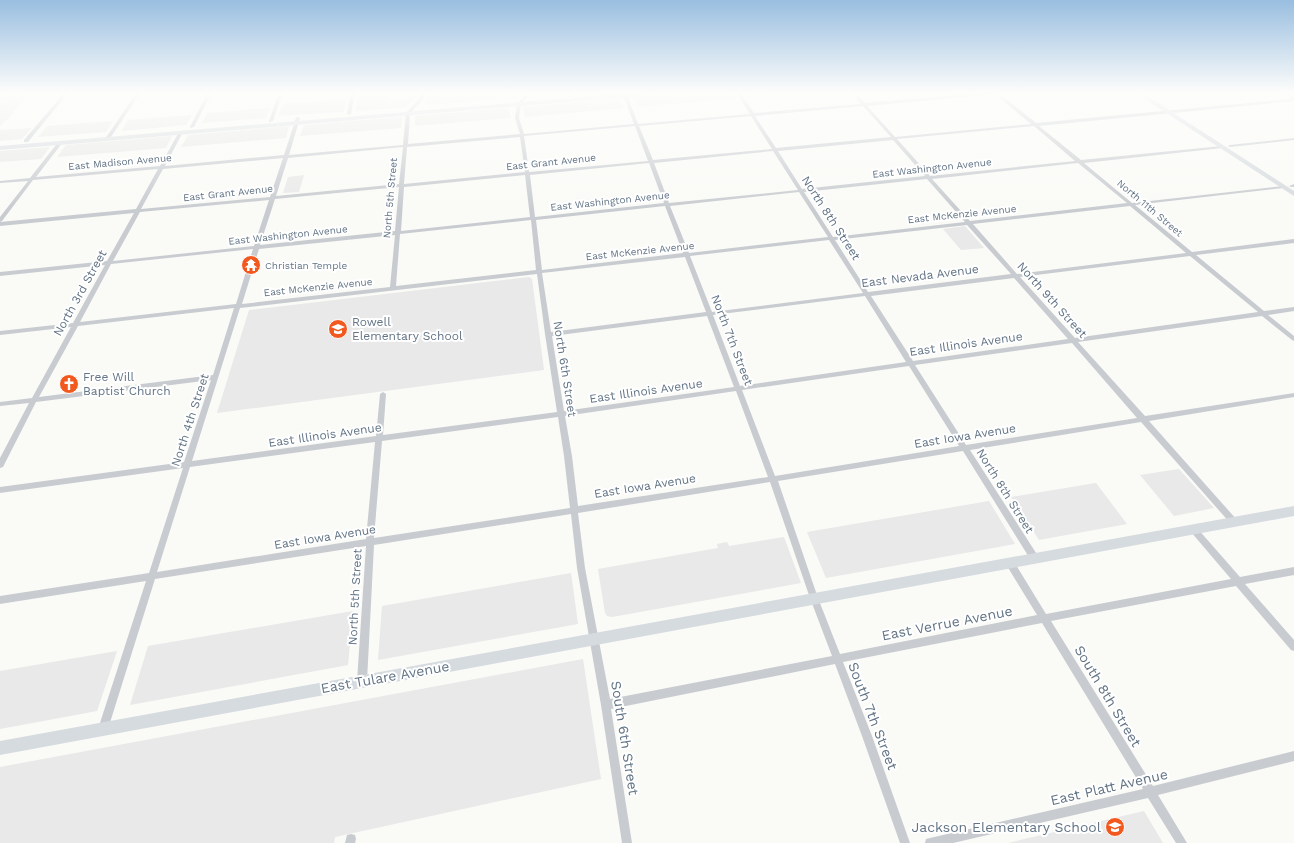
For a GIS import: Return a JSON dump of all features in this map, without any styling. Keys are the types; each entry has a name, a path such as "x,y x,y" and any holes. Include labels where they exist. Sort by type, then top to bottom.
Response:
{"main road":[{"path":"0,148 152,131"},
{"path":"0,143 190,131"},
{"path":"1198,131 1294,194"},
{"path":"1207,131 1293,187"},
{"path":"1251,166 1281,183 1293,187"},
{"path":"1283,187 1293,187"},
{"path":"1234,522 1294,510"},
{"name":"East Tulare Avenue","path":"0,748 1234,522"}],"street":[{"path":"26,141 34,131"},
{"path":"109,136 112,131"},
{"name":"North 4th Street","path":"103,729 294,131"},
{"name":"North 5th Street","path":"394,288 402,185 408,131"},
{"name":"North 6th Street","path":"521,131 548,334 575,510 582,568 594,638"},
{"name":"East Madison Avenue","path":"0,182 564,131"},
{"name":"North 7th Street","path":"640,131 686,255 710,313 773,479 814,598"},
{"name":"North 8th Street","path":"763,131 1035,558"},
{"name":"North 9th Street","path":"888,131 930,177 1234,522"},
{"name":"East Grant Avenue","path":"0,224 961,131"},
{"name":"North 11th Street","path":"1043,131 1294,339"},
{"name":"North 3rd Street","path":"0,465 181,132"},
{"path":"1230,146 1294,139"},
{"path":"0,220 61,142"},
{"name":"East Washington Avenue","path":"0,274 1222,147"},
{"name":"East McKenzie Avenue","path":"0,332 1283,187"},
{"name":"East Nevada Avenue","path":"548,334 1294,241"},
{"name":"East Illinois Avenue","path":"0,490 561,414 1294,309"},
{"path":"0,404 216,376"},
{"name":"North 5th Street","path":"362,681 370,542 384,394"},
{"name":"East Iowa Avenue","path":"0,600 773,479 1142,418 1294,395"},
{"path":"1194,530 1294,647"},
{"name":"South 8th Street","path":"1010,563 1182,843"},
{"name":"East Verrue Avenue","path":"606,705 1045,618 1294,571"},
{"name":"South 7th Street","path":"814,598 836,659 867,736 905,843"},
{"name":"South 6th Street","path":"594,638 627,843"},
{"name":"East Platt Avenue","path":"930,843 1150,792 1294,756"}],"shaded area":[{"path":"0,131 29,131 22,139 0,141"},
{"path":"43,131 106,131 106,132 38,137"},
{"path":"229,131 288,131 286,138 181,147 188,135"},
{"path":"302,131 359,131 300,136"},
{"path":"172,136 166,148 57,157 66,145"},
{"path":"50,147 41,159 0,162 0,151"},
{"path":"304,175 299,192 283,193 288,177"},
{"path":"965,226 984,248 961,250 943,229"},
{"path":"529,277 532,279 544,370 217,413 249,310"},
{"path":"1179,469 1214,508 1174,516 1140,475"},
{"path":"1096,483 1127,524 1039,540 1011,497"},
{"path":"989,501 1015,544 826,578 807,532"},
{"path":"784,537 801,583 612,617 607,616 605,613 598,569 718,548 717,544 727,542 729,546"},
{"path":"571,573 578,624 378,660 382,606"},
{"path":"353,611 348,665 130,705 148,646"},
{"path":"117,651 97,711 0,729 0,671"},
{"path":"583,659 601,779 335,837 334,843 0,843 0,767"},
{"name":"Jackson Elementary School","path":"1144,811 1163,843 1008,843"}],"place":[{"name":"Christian Temple","path":"251,265"},
{"name":"Rowell Elementary School","path":"338,329"},
{"name":"Free Will Baptist Church","path":"69,384"},
{"name":"Jackson Elementary School","path":"1115,827"}]}
